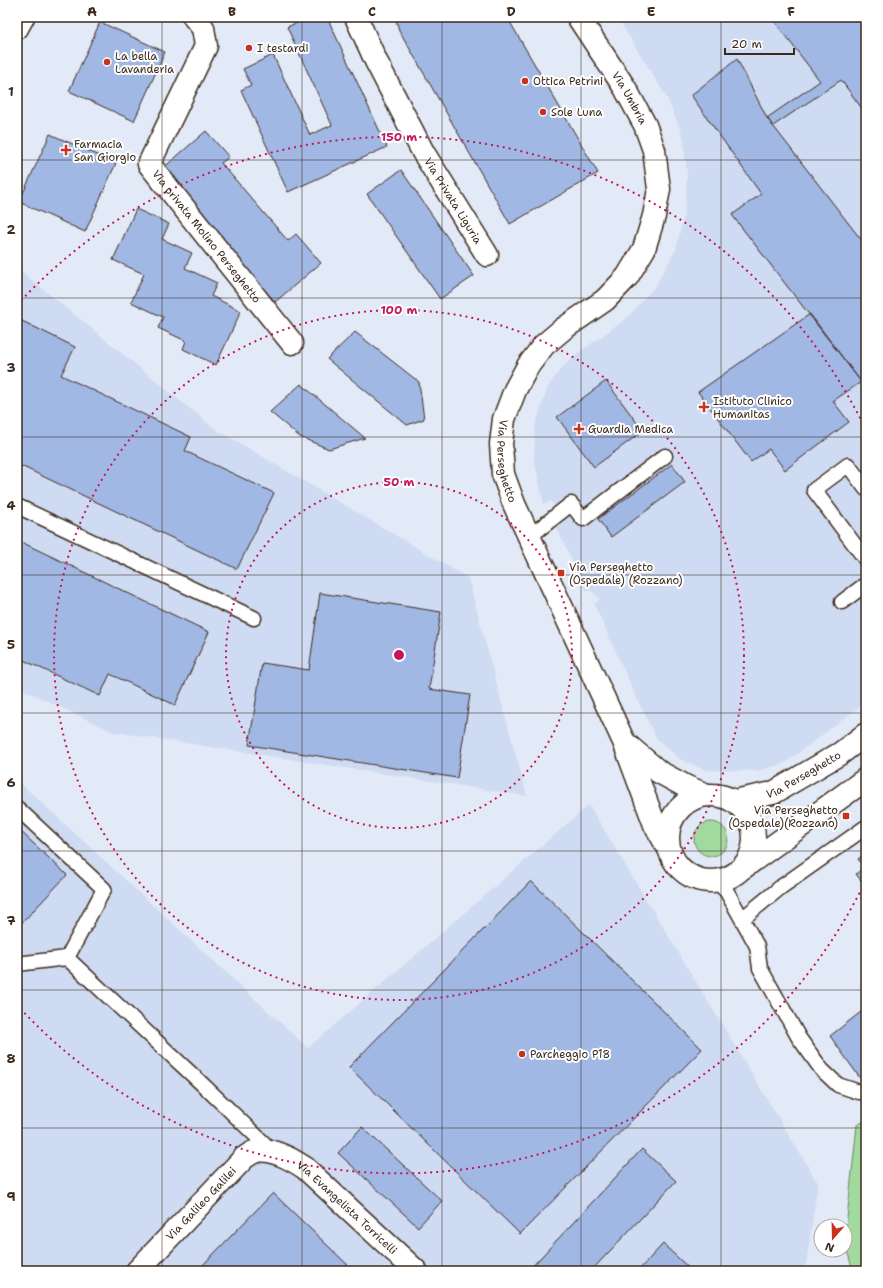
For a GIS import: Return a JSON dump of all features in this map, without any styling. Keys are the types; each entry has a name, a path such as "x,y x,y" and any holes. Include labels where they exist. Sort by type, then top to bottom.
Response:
{"street":[{"path":"17,28 23,17"},
{"name":"Via privata Molino Perseghetto","path":"194,17 203,28 206,46 149,164 292,343"},
{"name":"Via Privata Liguria","path":"356,17 376,61 423,152 487,255"},
{"name":"Via Umbria","path":"578,17 625,88 645,125 654,150 659,189"},
{"name":"Via Perseghetto","path":"659,189 654,216 644,249 626,277 605,300 563,329 544,345 528,366 515,390 504,419 501,444 503,474 514,504 624,742 655,825 669,848"},
{"name":"Via Perseghetto","path":"734,801 773,793 841,753 866,734"},
{"name":"Via Perseghetto","path":"624,742 659,772 687,787 707,795"},
{"path":"741,869 750,856 753,848 753,825 746,811 734,801 721,796 707,795 692,799 680,807 672,820 668,834 669,848 676,862 686,873 700,879 717,881 729,877 741,869 866,779"},
{"name":"Via Galileo Galilei","path":"137,1271 244,1158 256,1151 273,1152"},
{"name":"Via Evangelista Torricelli","path":"273,1152 289,1158 305,1168 416,1271"}],"lane":[{"path":"529,537 571,504 583,519 665,456"},
{"path":"866,489 848,465 814,490 866,560"},
{"path":"17,506 254,618"},
{"path":"842,602 866,584"},
{"path":"17,808 104,889 67,958"},
{"path":"742,919 781,887 866,827"},
{"path":"717,881 727,892 757,946 760,968 799,1038 822,1070 838,1086 859,1092 866,1092"},
{"path":"17,964 67,958 273,1152"}],"shaded area":[{"name":"Istituto Clinico Humanitas","path":"617,17 866,17 866,702 785,763 758,771 706,770 681,760 657,739 594,604 600,600 593,592 586,590 556,527 564,521 551,501 544,504 534,459 535,426 548,387 560,370 574,356 627,318 656,285 676,249 685,210 687,174 683,136 667,98"},
{"path":"17,268 214,428 468,578 527,796 114,732 17,687"},
{"path":"17,780 308,1048 589,805 818,1183 805,1271 17,1271"}],"green space":[{"path":"711,822 723,827 728,839 723,851 711,856 699,851 694,839 699,827"},
{"path":"866,1120 866,1271 853,1271 849,1258 853,1258 853,1218 847,1218 857,1125"}],"building":[{"path":"310,17 327,17 387,147 288,192 241,90 251,85 243,69 273,55 310,135 332,125 287,27"},
{"path":"395,17 507,17 598,173 510,224 399,30"},
{"path":"771,17 866,17 866,114 841,80 773,126 767,118 820,81"},
{"path":"100,22 165,52 134,121 69,91"},
{"path":"737,59 767,118 866,246 866,388 732,215 761,194 691,95"},
{"path":"206,131 229,157 221,163 288,241 296,234 321,263 275,302 161,170"},
{"path":"50,134 116,163 85,232 19,202"},
{"path":"401,170 474,276 440,299 367,194"},
{"path":"136,209 169,224 162,239 192,253 185,268 217,283 211,296 241,311 216,365 183,349 186,341 158,328 163,317 131,302 144,274 113,260"},
{"path":"810,314 861,382 833,401 849,422 785,470 769,449 751,462 698,392"},
{"path":"18,319 75,347 61,375 191,437 185,451 274,493 237,569 17,464"},
{"path":"355,332 419,382 424,419 407,425 327,359"},
{"path":"606,381 643,431 594,467 557,417"},
{"path":"301,384 365,438 329,449 300,437 270,412"},
{"path":"672,464 685,482 611,537 598,519"},
{"path":"17,540 209,632 175,705 110,674 100,696 17,657"},
{"path":"320,593 441,612 429,689 470,695 457,778 249,745 262,663 309,670"},
{"path":"17,828 67,875 17,928"},
{"path":"866,853 866,887 856,874 864,867 858,859"},
{"path":"531,881 702,1049 520,1234 349,1067"},
{"path":"866,1008 866,1074 860,1078 830,1036"},
{"path":"362,1127 442,1201 418,1227 338,1153"},
{"path":"642,1149 676,1181 591,1271 528,1271"},
{"path":"273,1193 354,1271 197,1271"},
{"path":"663,1244 692,1271 638,1271"}],"place":[{"name":"I testardi","path":"249,48"},
{"name":"La bella Lavanderia","path":"107,62"},
{"name":"Ottica Petrini","path":"525,81"},
{"name":"Sole Luna","path":"543,112"},
{"name":"Farmacia San Giorgio","path":"66,150"},
{"name":"Istituto Clinico Humanitas","path":"704,407"},
{"name":"Guardia Medica","path":"579,429"},
{"name":"Via Perseghetto (Ospedale) (Rozzano)","path":"561,573"},
{"name":"Via Perseghetto (Ospedale)(Rozzano)","path":"846,816"},
{"name":"Parcheggio P18","path":"522,1054"}]}
